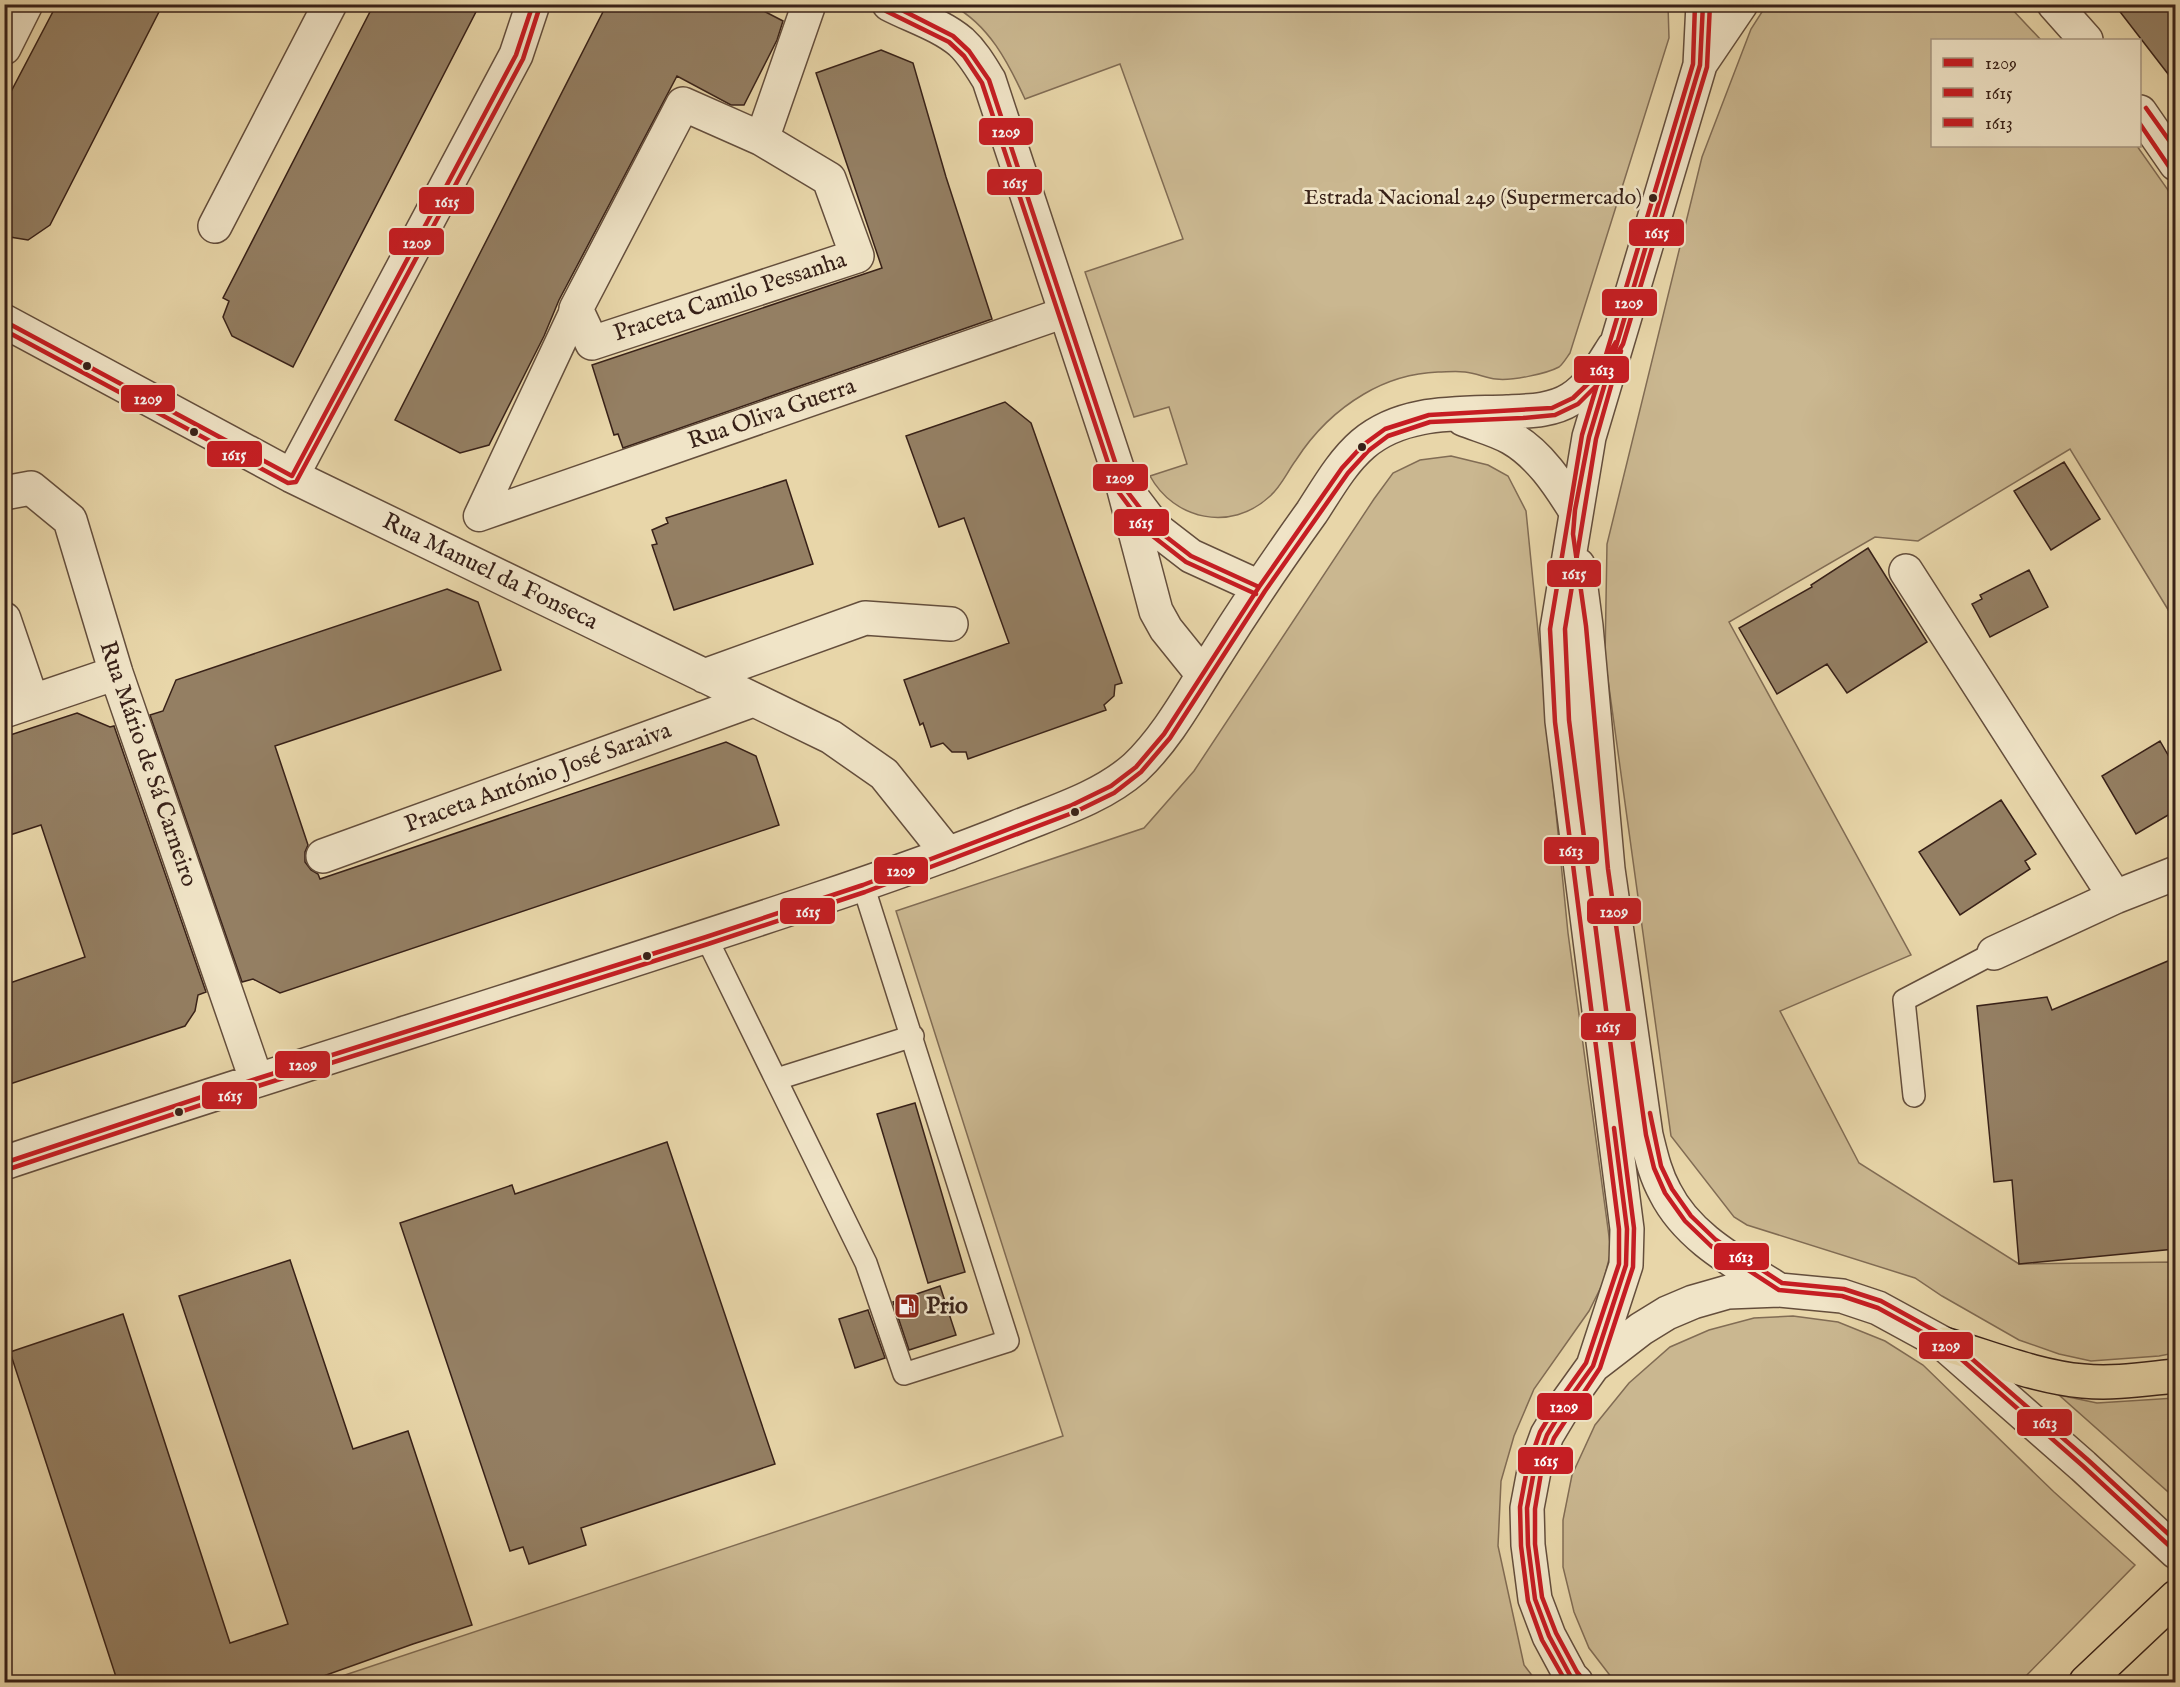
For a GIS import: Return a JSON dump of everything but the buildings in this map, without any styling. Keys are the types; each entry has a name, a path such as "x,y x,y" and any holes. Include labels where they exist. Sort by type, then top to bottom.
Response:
{"highway":[{"path":"1944,1344 2034,1371 2083,1381 2133,1381 2175,1376"},
{"path":"2086,1683 2175,1597"}],"street":[{"path":"4,48 26,4"},
{"path":"215,226 330,4"},
{"path":"292,476 516,55 533,4"},
{"path":"762,140 809,4"},
{"path":"889,4 948,33 962,43 989,80 1123,486 1156,611 1166,629 1203,675"},
{"path":"1593,1366 1626,1265 1627,1229 1562,722 1557,629 1589,437 1700,65 1703,4"},
{"path":"1700,65 1741,4"},
{"path":"2054,4 2085,39"},
{"name":"Praceta Camilo Pessanha","path":"479,516 576,309 683,104 762,140 829,179 857,256 592,343 576,309"},
{"path":"2141,115 2175,164"},
{"name":"Rua Oliva Guerra","path":"479,516 1066,312"},
{"name":"Rua Manuel da Fonseca","path":"4,321 292,476 831,737 884,774 948,854"},
{"path":"4,1162 863,885 1072,805 1110,786 1136,767 1164,734 1259,587 1342,468 1363,445 1385,429 1429,415 1552,408 1573,398 1595,377 1616,342"},
{"path":"1450,414 1511,438 1537,459 1555,479 1574,522 1586,626 1608,869 1646,1135 1654,1168 1665,1193 1685,1221 1711,1246 1779,1290"},
{"path":"1123,486 1156,528 1191,556 1259,587"},
{"name":"Rua Mário de Sá Carneiro","path":"4,493 30,488 70,520 116,672 256,1079"},
{"path":"1906,571 2115,897"},
{"path":"704,676 865,618 951,624"},
{"path":"4,619 18,706 116,672"},
{"name":"Praceta António José Saraiva","path":"323,856 753,700"},
{"path":"1994,953 2115,897 2175,873"},
{"path":"1576,1683 1549,1636 1535,1599 1528,1545 1527,1508 1534,1471 1547,1435 1593,1366 1641,1329 1667,1313 1693,1302 1728,1292 1779,1290 1842,1296 1878,1308 1944,1344 2083,1466 2175,1551"}],"lane":[{"path":"706,937 866,1263 904,1374 1008,1341 913,1036 863,885"},
{"path":"1914,1096 1904,1000 1994,953"},
{"path":"777,1079 913,1036"}],"shaded area":[{"path":"1767,4 2008,5 2040,39 1931,39 1931,147 2138,147 2168,190 2176,209 2175,621 2070,449 1918,541 1875,537 1729,622 1911,955 1780,1011 1859,1163 2019,1264 2175,1262 2175,1353 2091,1361 2059,1354 2019,1340 1915,1278 1747,1225 1734,1217 1671,1136 1605,658 1607,544 1702,157 1751,29"},
{"path":"952,5 1668,5 1669,38 1570,353 1562,364 1546,372 1510,379 1465,372 1438,372 1399,378 1381,385 1353,401 1326,423 1310,440 1269,497 1254,508 1238,515 1221,517 1204,516 1173,503 1160,491 1150,476 1187,464 1169,407 1134,417 1085,272 1183,239 1120,64 1025,99 1004,58 987,34 965,13"},
{"path":"1451,456 1488,465 1508,476 1526,511 1568,933 1611,1251 1603,1283 1589,1311 1534,1389 1514,1436 1501,1481 1498,1546 1524,1665 1537,1682 324,1682 1063,1436 896,911 1144,828 1194,771 1393,473 1420,460"},
{"path":"1793,1316 1838,1322 1885,1341 1923,1365 2054,1492 2135,1565 2020,1682 1615,1682 1589,1648 1574,1612 1563,1567 1563,1520 1572,1475 1595,1425 1629,1383 1670,1347 1709,1330 1754,1318"},
{"path":"2059,1395 2097,1403 2175,1398 2175,1498"}],"transit line":[{"name":"1209","path":"292,476 516,55 533,4"},
{"name":"1209","path":"890,4 953,36 969,51 989,80 1123,486 1156,529 1191,556 1259,587"},
{"name":"1613","path":"1566,1682 1542,1640 1528,1601 1521,1546 1520,1507 1527,1469 1540,1432 1586,1363 1619,1264 1619,1229 1555,722 1550,629 1582,435 1693,64 1695,4"},
{"name":"1209","path":"1703,4 1700,65 1589,437 1575,510 1573,534 1586,626 1608,869 1646,1135 1654,1168 1665,1193 1685,1221 1711,1246 1779,1290 1842,1296 1878,1308 1944,1344 2083,1466 2176,1552"},
{"name":"1615","path":"6,1170 258,1086 865,892 1075,812 1114,793 1141,772 1170,738 1265,591 1348,473 1368,451 1388,436 1430,422 1555,415 1578,404 1600,382 1623,344 1707,67 1710,4"},
{"name":"1615","path":"4,330 288,483 296,482 523,59 540,6"},
{"name":"1615","path":"886,11 949,42 964,56 982,83 1117,490 1150,534 1186,562 1256,594"},
{"name":"1613","path":"2146,108 2176,150"},
{"name":"1615","path":"2141,125 2170,168"},
{"name":"1209","path":"4,321 292,476"},
{"name":"1209","path":"4,1163 256,1079 863,885 1072,805 1111,786 1136,767 1164,734 1259,587 1342,468 1363,445 1385,429 1429,415 1552,408 1573,398 1595,377 1616,342"},
{"name":"1615","path":"1581,1677 1556,1633 1542,1597 1535,1544 1535,1509 1541,1473 1554,1438 1600,1368 1633,1267 1634,1228 1569,720 1565,629 1596,439 1621,351"},
{"name":"1613","path":"1650,1113 1661,1166 1672,1189 1691,1216 1716,1240 1782,1283 1844,1289 1881,1301 1948,1338 2088,1460 2176,1541"},
{"name":"1209","path":"1576,1682 1549,1636 1535,1599 1528,1545 1527,1508 1534,1471 1547,1435 1593,1366 1626,1265 1627,1229 1614,1128"}],"place":[{"name":"Estrada Nacional 249 (Supermercado)","path":"1653,198"},
{"name":"Prio","path":"907,1306"}]}
